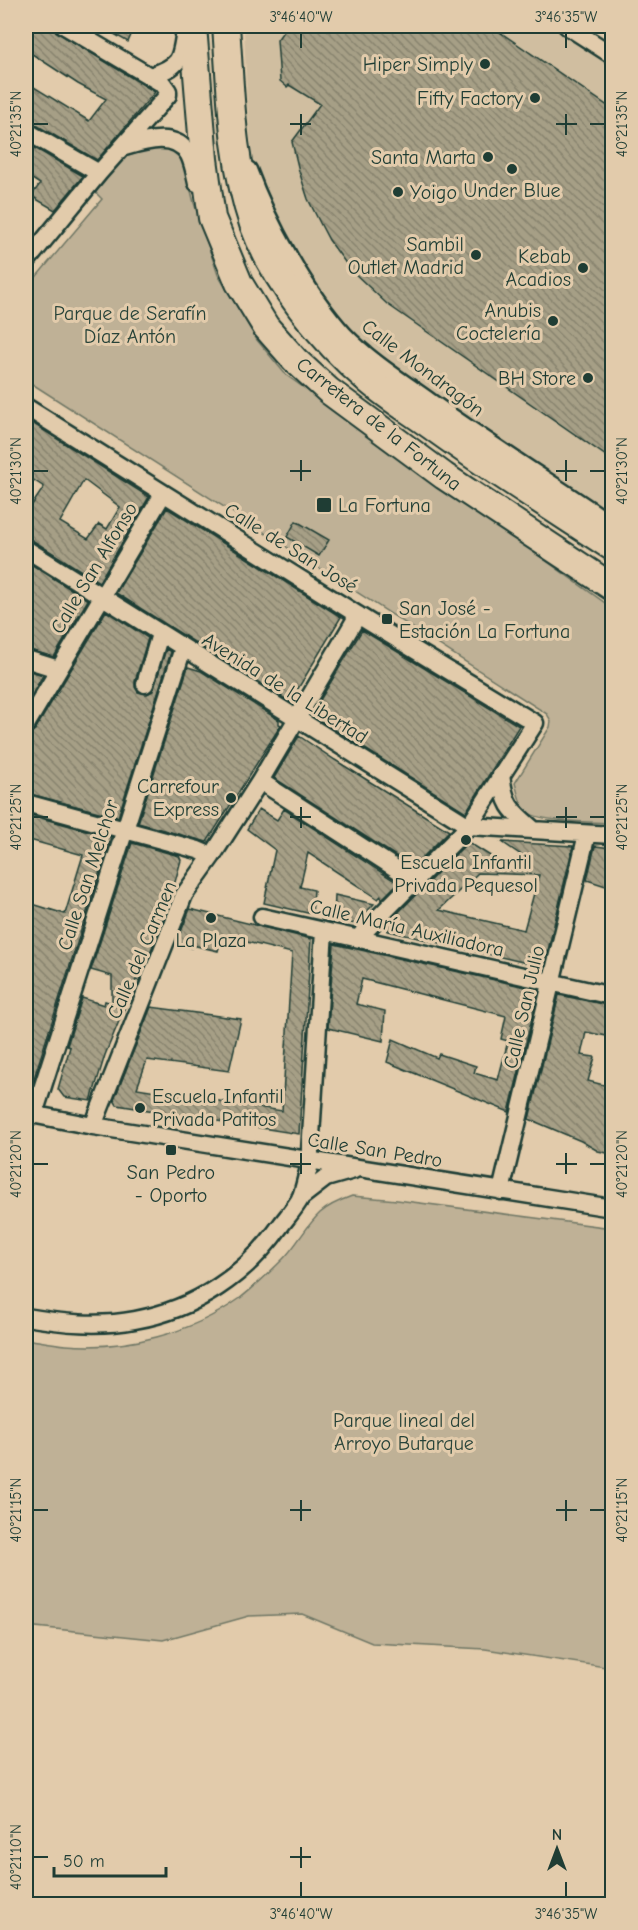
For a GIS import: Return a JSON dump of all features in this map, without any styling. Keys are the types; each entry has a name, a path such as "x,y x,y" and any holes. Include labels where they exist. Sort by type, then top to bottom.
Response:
{"main road":[{"name":"Carretera de la Fortuna","path":"193,26 204,159 212,218 239,283 266,327 295,360 329,391 444,476 612,586"},
{"name":"Carretera de la Fortuna","path":"226,26 238,168 253,225 297,305 332,348 369,381 473,456 612,547"}],"street":[{"path":"26,262 99,173 166,99 168,91 157,80 65,26"},
{"path":"157,80 182,56 185,26"},
{"path":"567,26 612,55"},
{"name":"Calle Mondragón","path":"234,128 253,183 277,234 314,296 344,334 378,365 493,447 612,525"},
{"path":"26,131 99,173"},
{"path":"121,148 153,140 172,142 184,148 190,158 200,194 212,218"},
{"name":"Calle de San José","path":"26,407 535,723 501,776"},
{"name":"Calle San Alfonso","path":"26,725 163,494"},
{"name":"Avenida de la Libertad","path":"26,549 296,720 469,826 612,835"},
{"name":"Calle del Carmen","path":"93,1126 184,895 260,781 358,615"},
{"path":"145,684 160,634"},
{"name":"Calle San Melchor","path":"30,1114 183,648"},
{"path":"26,659 58,669"},
{"path":"358,938 469,826 501,776"},
{"path":"501,776 510,809 534,830"},
{"path":"260,781 415,880"},
{"path":"26,803 198,850 212,856"},
{"name":"Calle San Julio","path":"501,1191 587,834"},
{"name":"Calle María Auxiliadora","path":"262,917 612,996"},
{"path":"300,1198 310,1161 324,931"},
{"name":"Calle San Pedro","path":"30,1114 93,1126 612,1208"},
{"path":"26,1317 66,1323 101,1323 134,1320 180,1307 222,1286 246,1266 269,1243 300,1198 326,1178 360,1168"}],"shaded area":[{"name":"Sambil Outlet Madrid","path":"244,26 582,26 612,46 612,537 308,307 258,219 247,100"}],"green space":[{"name":"Parque de Serafín Díaz Antón","path":"155,147 170,149 184,162 194,203 218,275 257,340 286,375 612,608 612,823 545,818 529,813 523,807 515,783 550,727 551,721 547,714 26,380 26,289 102,199 94,191 125,157"},
{"name":"Parque lineal del Arroyo Butarque","path":"352,1196 612,1228 612,1668 485,1649 372,1643 302,1614 249,1616 163,1640 26,1626 26,1339 66,1345 111,1345 157,1337 200,1322 239,1299 262,1280 293,1248 320,1213 331,1205"}],"building":[{"path":"26,26 47,26 155,92 97,160 26,121 26,82 89,121 106,99 78,84 26,50"},
{"path":"100,26 135,26 128,42"},
{"name":"Sambil Outlet Madrid","path":"287,26 491,26 612,109 612,460 387,304 350,269 320,223 308,199 299,171 292,142 320,104 280,81 277,40"},
{"path":"26,143 83,176 55,210 31,196 40,184 26,175"},
{"path":"26,419 149,497 99,582 32,540 26,539 26,514 44,487 26,475","holes":["84,480 120,507 107,529 99,524 88,539 60,522"]},
{"path":"167,508 341,617 290,702 116,593"},
{"path":"296,521 329,540 319,556 287,537"},
{"path":"26,561 88,600 54,657 26,649"},
{"path":"106,611 148,638 135,681 138,692 147,694 153,691 166,649 171,652 118,817 26,793 26,735 35,730"},
{"path":"362,630 519,726 466,812 311,715"},
{"path":"188,667 201,671 279,720 281,725 207,842 138,823"},
{"path":"26,670 43,675 26,705"},
{"path":"299,736 449,831 413,867 274,778"},
{"path":"259,809 277,820 284,809 398,883 382,899 381,896 378,899 308,853 300,887 314,890 312,914 264,903 275,850 247,829"},
{"path":"26,814 111,837 26,1103 26,902 65,914 83,855 26,839"},
{"path":"468,842 511,869 521,855 502,842 573,846 544,967 388,931 387,924","holes":["478,873 539,875 524,930 439,910"]},
{"path":"132,843 179,856 181,860 169,904 139,981 136,980 105,1055 91,1101 64,1097 58,1089 70,1047 67,1046 82,998 104,1005 105,1001 112,1003 112,976 91,970"},
{"path":"595,846 612,848 612,888 587,880"},
{"path":"335,895 374,904 355,924 334,919"},
{"path":"190,909 311,939 299,1134 117,1105 114,1100 151,1007 241,1019 229,1071 147,1060 137,1088 282,1111 292,953 222,936 218,951 192,945 191,948 177,942"},
{"path":"334,944 539,990 509,1112 387,1062 393,1039 437,1058 439,1054 476,1066 474,1073 498,1080 508,1041 501,1039 506,1016 362,979 356,1004 385,1011 383,1041 328,1028"},
{"path":"559,995 612,1006 612,1037 586,1032 581,1055 595,1057 588,1081 612,1087 612,1154 598,1151 581,1141 529,1119"}],"place":[{"name":"Hiper Simply","path":"485,64"},
{"name":"Fifty Factory","path":"535,98"},
{"name":"Santa Marta","path":"488,157"},
{"name":"Under Blue","path":"512,169"},
{"name":"Yoigo","path":"398,192"},
{"name":"Sambil Outlet Madrid","path":"476,255"},
{"name":"Kebab Acadios","path":"583,268"},
{"name":"Anubis Coctelería","path":"553,321"},
{"name":"BH Store","path":"588,378"},
{"name":"La Fortuna","path":"324,505"},
{"name":"San José - Estación La Fortuna","path":"387,619"},
{"name":"Carrefour Express","path":"231,798"},
{"name":"Escuela Infantil Privada Pequesol","path":"466,840"},
{"name":"La Plaza","path":"211,918"},
{"name":"Escuela Infantil Privada Patitos","path":"140,1108"},
{"name":"San Pedro - Oporto","path":"171,1150"}]}
